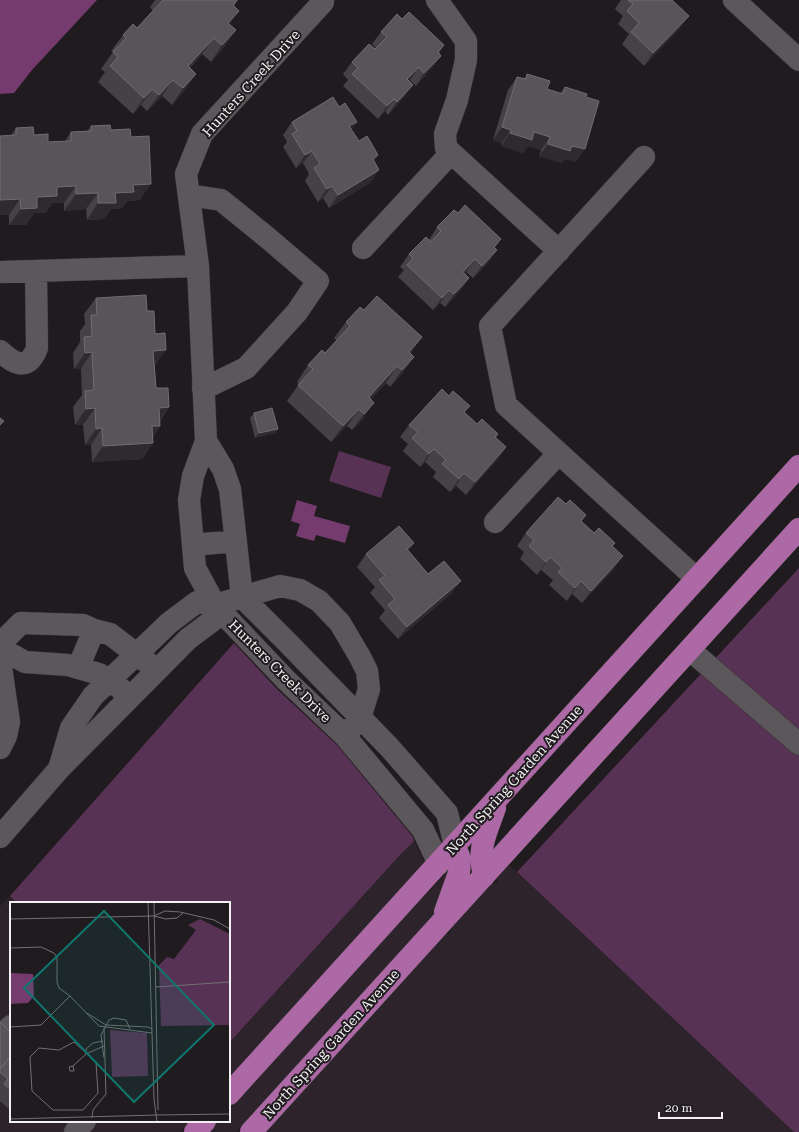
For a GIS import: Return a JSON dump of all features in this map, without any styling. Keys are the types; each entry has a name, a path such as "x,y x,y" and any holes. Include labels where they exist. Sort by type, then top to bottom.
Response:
{"highway":[{"name":"North Spring Garden Avenue","path":"230,1093 799,466"},
{"name":"North Spring Garden Avenue","path":"250,1132 799,529"},
{"path":"484,876 481,864 481,849 499,797"},
{"path":"442,921 459,874 460,859 455,846"}],"street":[{"name":"Hunters Creek Drive","path":"323,0 323,2 202,134 186,174 198,266 206,442 193,476 189,500 194,568 215,605 286,680 345,736 423,830 439,864"},
{"path":"437,0 466,41 466,60 457,100 445,134 446,148 559,251"},
{"path":"734,0 799,60"},
{"path":"363,248 451,153"},
{"path":"644,157 490,326 506,405 697,579"},
{"path":"188,195 221,200 318,281 297,312 246,368 203,389"},
{"path":"0,272 198,266"},
{"path":"0,351 11,361 21,363 28,362 34,356 37,348 36,271"},
{"name":"Hunters Creek Drive","path":"206,442 223,469 230,489 242,598 389,747 447,813 455,846"},
{"path":"495,522 559,453"},
{"path":"193,545 236,541"},
{"name":"Hunters Creek Drive","path":"242,598 280,586 300,590 320,601 340,623 367,670 369,689 360,718 345,736"},
{"path":"215,605 242,598"},
{"name":"Hunters Creek Drive","path":"59,769 71,728 93,696 169,623 197,602 215,605"},
{"name":"Hunters Creek Drive","path":"0,837 59,769 188,639 212,621 215,605"},
{"path":"0,644 21,623 83,625 94,630 110,634 157,670"},
{"path":"78,668 94,630"},
{"path":"0,648 25,662 68,665 99,674 110,680 131,697"},
{"path":"690,650 799,744"},
{"path":"0,660 9,722 6,736 0,748"},
{"path":"0,1038 10,1027"},
{"path":"75,1132 84,1122"}],"shaded area":[{"path":"0,0 97,0 32,70 14,93 0,94"},
{"path":"339,451 391,467 381,498 329,481"},
{"path":"297,500 317,506 314,516 350,526 345,543 316,535 314,541 296,536 300,524 291,521"},
{"path":"799,568 799,1132 794,1132 517,872"},
{"path":"234,643 277,689 337,745 413,837 414,841 230,1042 230,902 16,902 10,896"},
{"path":"414,841 425,863 230,1077 230,1042"},
{"path":"509,865 794,1132 265,1132 446,934 449,934 453,926 490,885 498,882 497,878"},
{"path":"448,871 433,916 236,1132 209,1132 218,1122 230,1122 230,1109"},
{"path":"10,896 16,902 10,902 10,1122 189,1122 180,1132 0,1132 0,906"}],"building":[{"path":"163,0 237,0 233,5 239,11 228,23 236,30 222,45 214,38 188,66 196,74 183,88 173,80 159,95 152,89 144,98 110,66 118,57 113,52 126,38 123,35 133,24 137,28"},
{"path":"628,0 672,0 689,16 653,53 631,32 639,23 627,11 633,4"},
{"path":"409,12 444,45 438,52 441,56 424,73 419,67 407,79 413,85 397,102 394,99 387,106 352,74 358,68 352,62 369,44 375,49 387,37 381,32 397,14 402,19"},
{"path":"527,74 550,81 547,89 563,94 565,87 587,94 586,97 599,101 585,149 572,146 570,151 548,144 550,137 534,132 532,140 510,133 511,130 502,127 517,77 526,79"},
{"path":"333,97 339,107 345,103 357,122 349,126 359,141 367,136 378,155 373,159 379,170 338,195 332,186 327,189 314,168 320,164 312,151 305,155 292,134 297,131 292,122"},
{"path":"110,125 111,130 130,129 131,137 149,136 151,184 133,185 134,192 115,193 116,203 98,203 98,193 76,194 76,186 57,187 57,196 37,197 37,208 21,209 20,199 0,200 0,136 16,135 16,128 33,127 34,135 48,134 48,142 71,141 71,132 92,131 91,126"},
{"path":"465,205 501,239 494,247 497,250 482,266 475,259 463,272 469,278 454,294 449,290 442,298 407,265 413,258 409,254 426,237 431,242 441,231 437,227 454,210 458,213"},
{"path":"146,295 147,311 154,311 155,334 165,333 166,350 153,351 156,388 168,388 169,407 159,408 160,426 152,426 153,443 103,446 102,428 96,429 95,408 86,409 85,391 94,390 92,352 85,353 84,337 92,336 91,315 97,315 96,298"},
{"path":"377,296 422,337 409,352 414,357 402,370 397,366 369,397 374,403 364,414 359,409 343,426 298,385 313,369 308,365 322,350 325,353 350,326 346,322 360,307 364,310"},
{"path":"442,389 449,396 453,391 470,406 464,412 477,424 482,419 498,434 495,437 506,447 475,482 464,473 459,479 442,464 446,460 434,449 429,454 412,438 418,432 409,425"},
{"path":"272,408 278,429 259,433 254,413"},
{"path":"0,418 4,421 0,425"},
{"path":"558,497 566,504 570,500 586,515 581,521 594,533 599,528 615,543 612,546 623,556 591,591 581,581 575,588 558,572 562,568 550,557 546,562 529,546 534,540 526,533"},
{"path":"399,526 414,543 407,549 428,574 444,561 461,581 407,627 388,605 395,599 379,580 385,576 366,554"},
{"path":"0,1022 10,1032 10,1057 1,1068"},
{"path":"10,1057 10,1089 4,1084 8,1079 0,1072 0,1069"}]}
